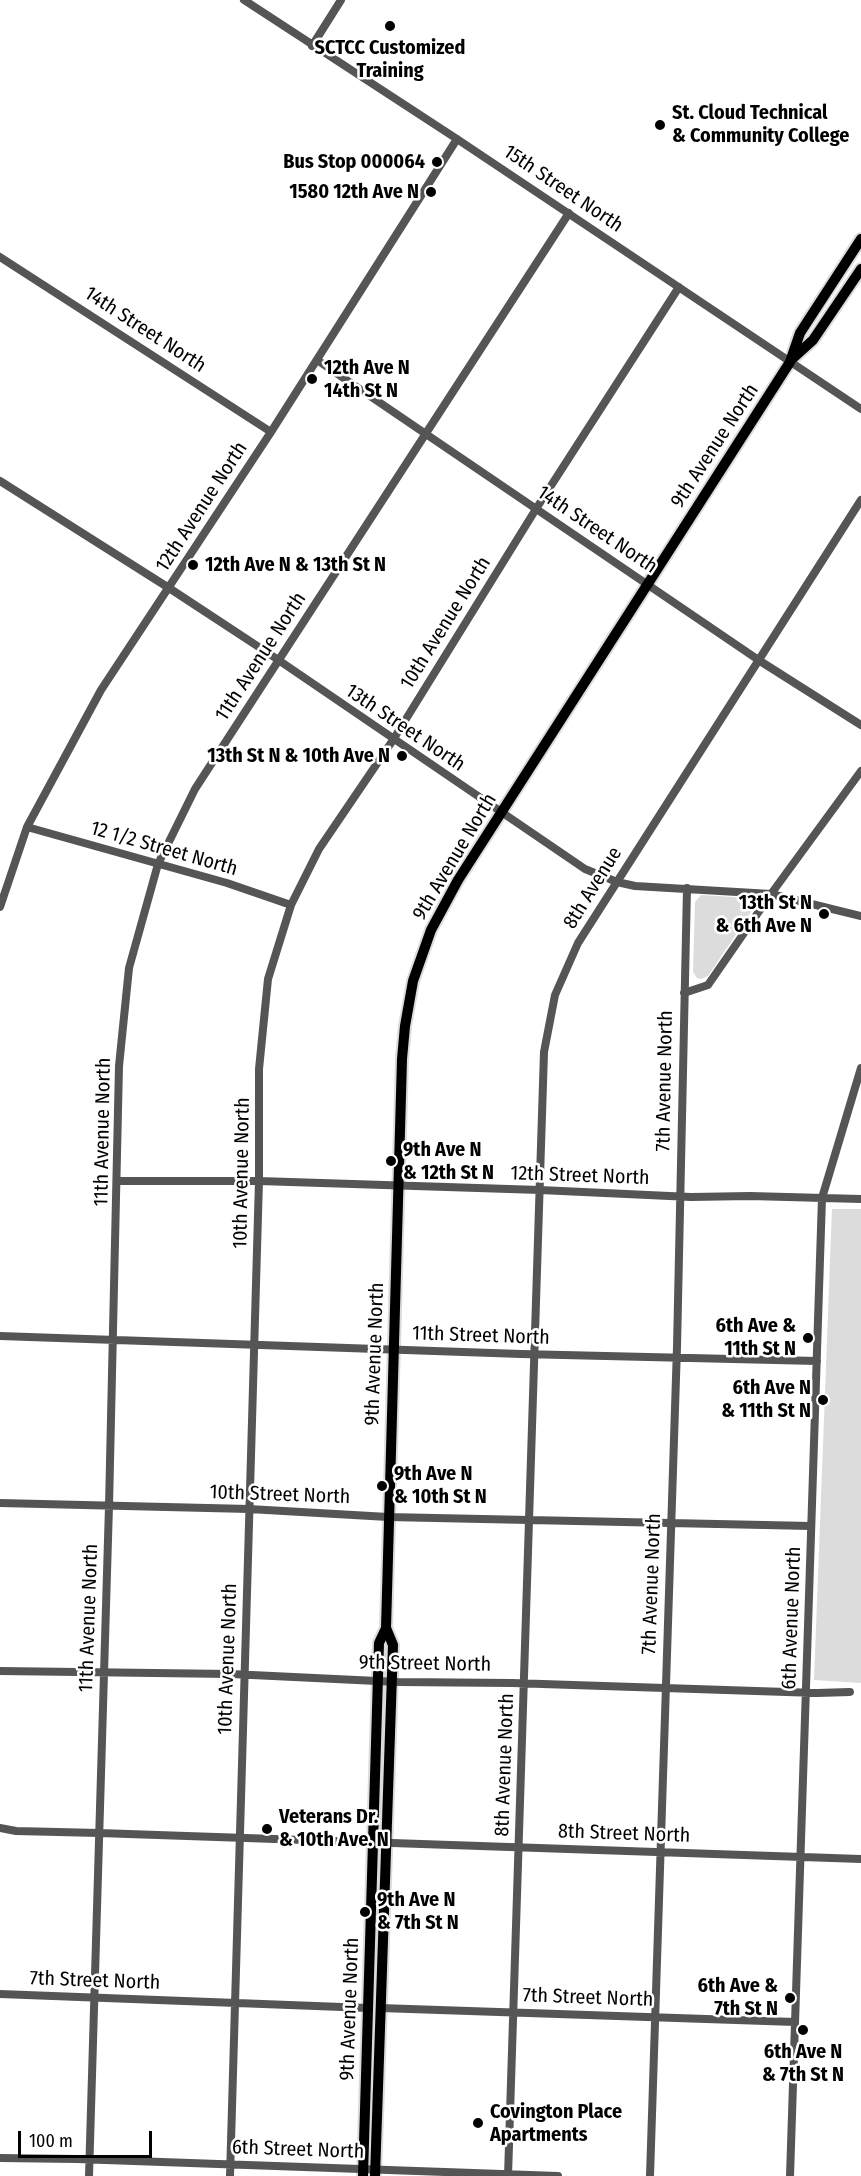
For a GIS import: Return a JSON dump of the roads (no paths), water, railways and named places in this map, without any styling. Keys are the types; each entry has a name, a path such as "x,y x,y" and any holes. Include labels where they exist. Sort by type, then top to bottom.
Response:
{"main road":[{"name":"9th Avenue North","path":"363,2172 386,1843 393,1645 386,1628 388,1517 398,1185 402,1059 413,981 431,930 444,906 501,813 790,362 800,333 861,239"},
{"name":"9th Avenue North","path":"790,362 813,340 861,269"},
{"name":"9th Avenue North","path":"375,2173 373,1842 379,1643 386,1628"}],"street":[{"name":"15th Street North","path":"244,0 569,213 861,409"},
{"path":"312,46 341,0"},
{"name":"12th Avenue North","path":"0,907 27,827 101,690 271,432 457,139"},
{"name":"11th Avenue North","path":"89,2176 118,1181 119,1066 129,968 158,864 195,789 569,213"},
{"name":"14th Street North","path":"0,257 271,432"},
{"name":"10th Avenue North","path":"230,2176 259,1181 259,1069 268,979 291,905 319,849 393,740 536,509 679,287"},
{"name":"14th Street North","path":"317,360 760,661 861,725"},
{"name":"13th Street North","path":"0,481 279,660 585,869 616,882 658,888 771,894 861,916"},
{"name":"8th Avenue","path":"535,1354 544,1052 555,995 578,942 861,500"},
{"name":"7th Avenue North","path":"684,993 708,985 861,771"},
{"name":"12 1/2 Street North","path":"27,827 291,905"},
{"name":"7th Avenue North","path":"650,2176 676,1357 687,888"},
{"name":"6th Avenue North","path":"790,2176 822,1198 861,1068"},
{"name":"12th Street North","path":"118,1181 259,1181 679,1197 861,1199"},
{"name":"11th Street North","path":"0,1336 394,1350 817,1361"},
{"name":"8th Avenue North","path":"508,2175 535,1354"},
{"name":"10th Street North","path":"0,1503 249,1509 388,1517 811,1526"},
{"name":"9th Street North","path":"0,1671 244,1675 806,1693 850,1692"},
{"name":"8th Street North","path":"0,1828 16,1832 861,1858"},
{"name":"7th Street North","path":"0,1994 795,2022"},
{"name":"6th Street North","path":"0,2158 230,2164 375,2173 558,2176"}],"place":[{"name":"SCTCC Customized Training","path":"390,26"},
{"name":"St. Cloud Technical & Community College","path":"660,125"},
{"name":"Bus Stop 000064","path":"437,162"},
{"name":"1580 12th Ave N","path":"431,192"},
{"name":"12th Ave N 14th St N","path":"312,379"},
{"name":"12th Ave N & 13th St N","path":"193,565"},
{"name":"13th St N & 10th Ave N","path":"402,756"},
{"name":"13th St N & 6th Ave N","path":"824,914"},
{"name":"9th Ave N & 12th St N","path":"391,1161"},
{"name":"6th Ave & 11th St N","path":"808,1338"},
{"name":"6th Ave N & 11th St N","path":"823,1400"},
{"name":"9th Ave N & 10th St N","path":"382,1486"},
{"name":"Veterans Dr. & 10th Ave. N","path":"267,1829"},
{"name":"9th Ave N & 7th St N","path":"365,1912"},
{"name":"6th Ave & 7th St N","path":"790,1998"},
{"name":"6th Ave N & 7th St N","path":"803,2030"},
{"name":"Covington Place Apartments","path":"478,2123"}]}
